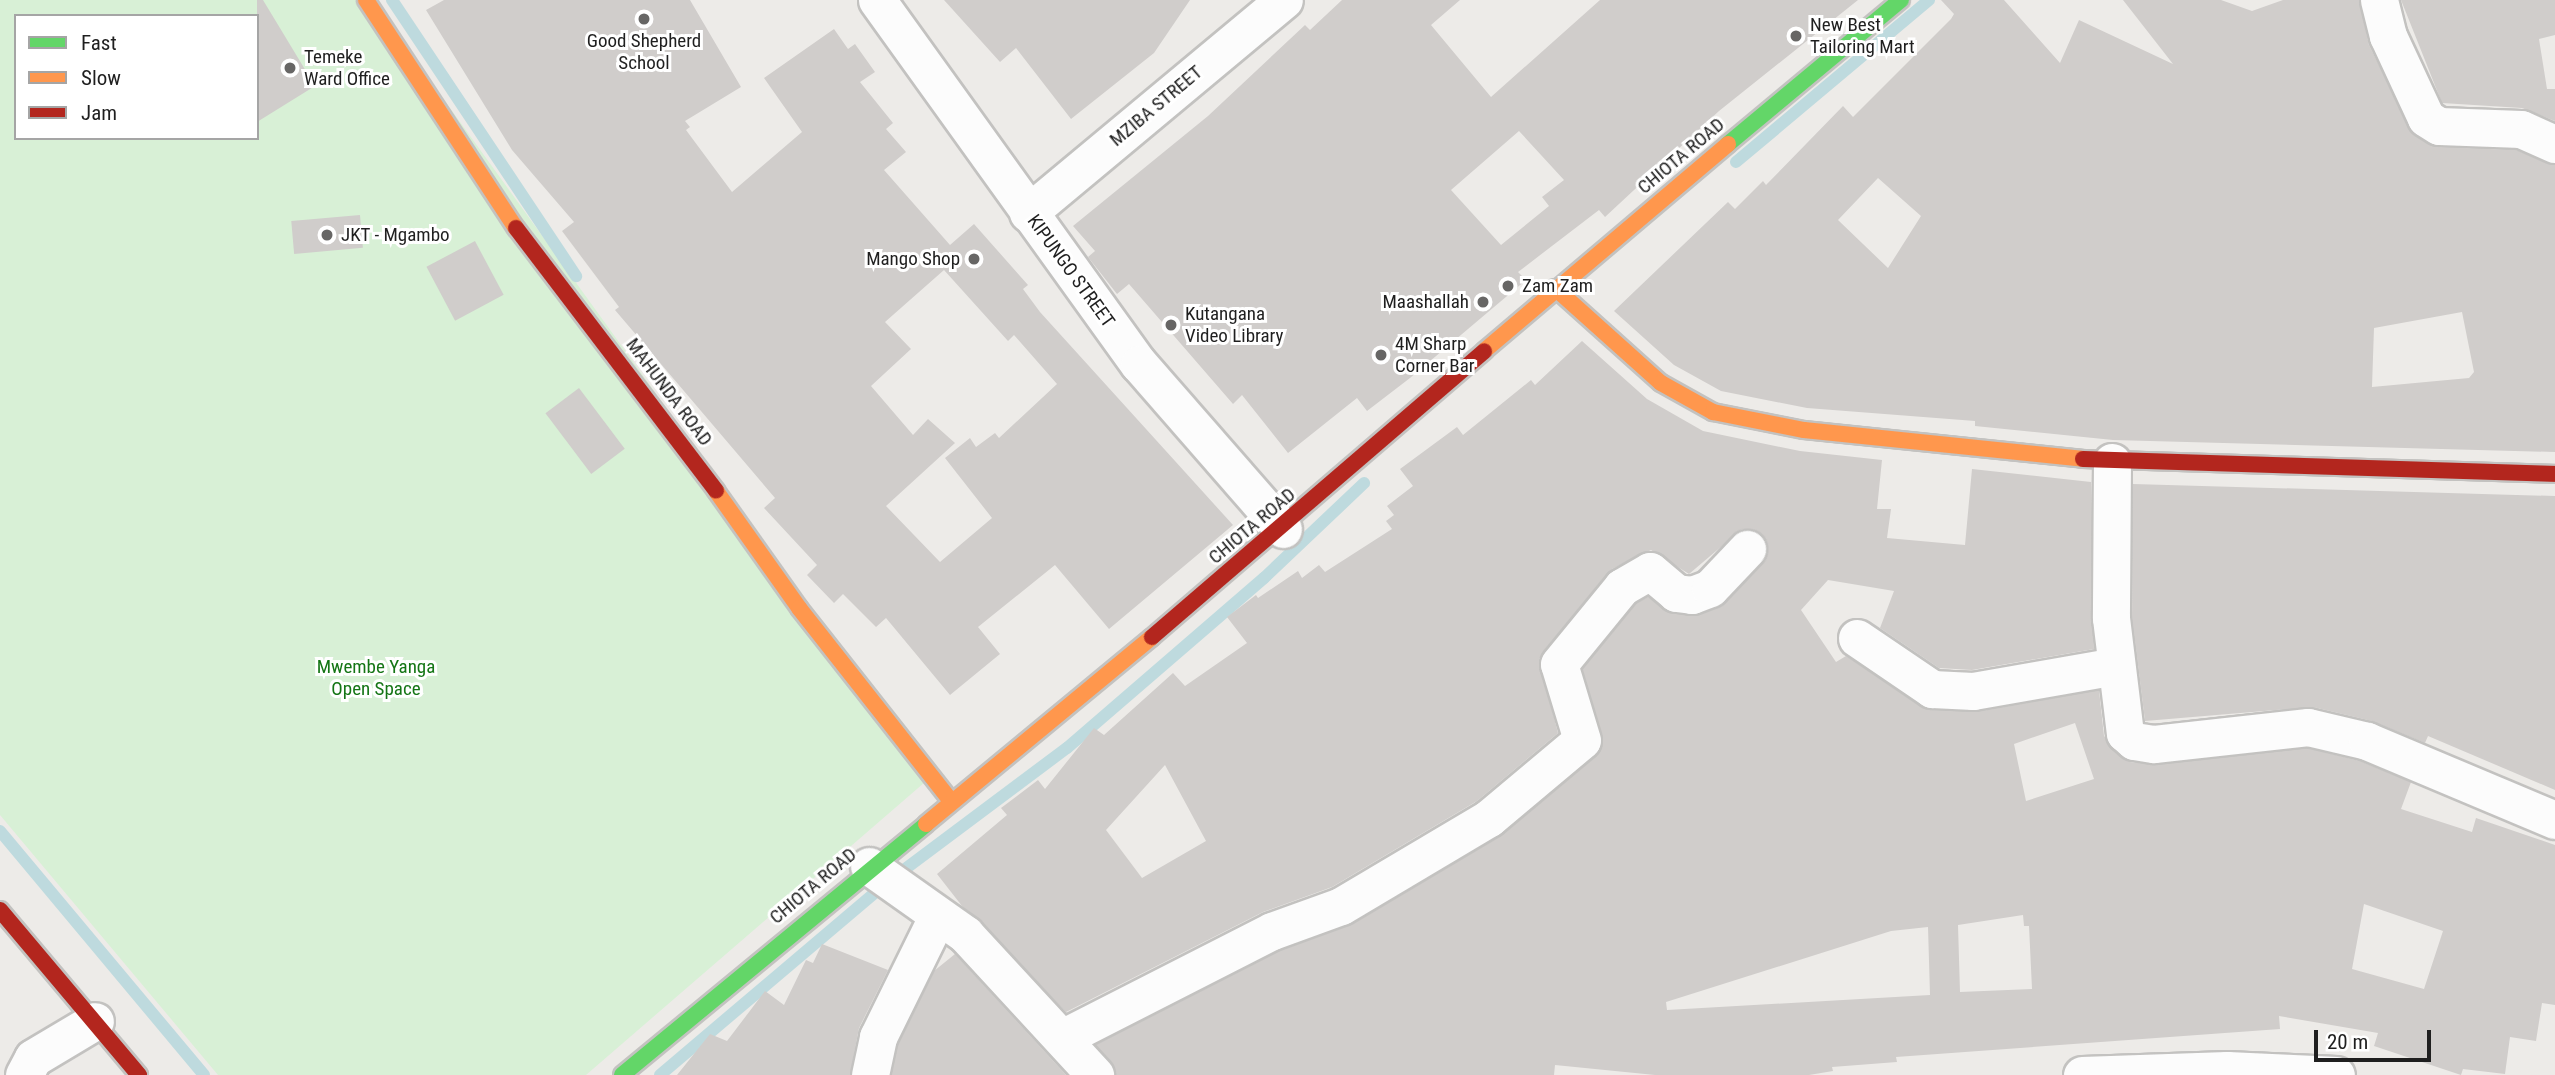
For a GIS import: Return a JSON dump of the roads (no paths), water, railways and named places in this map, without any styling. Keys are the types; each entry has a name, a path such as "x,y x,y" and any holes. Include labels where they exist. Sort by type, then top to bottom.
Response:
{"street":[{"name":"MAHUNDA ROAD","path":"366,0 515,227 664,417 799,608 951,801"},
{"name":"KIPUNGO STREET","path":"877,0 1139,364 1283,529"},
{"name":"MZIBA STREET","path":"1028,213 1284,0"},
{"name":"CHIOTA ROAD","path":"622,1075 885,879 951,801 1283,529 1555,288 1901,0"},
{"path":"2379,0 2388,36 2426,118 2439,127 2521,130 2555,144"},
{"path":"1555,288 1661,383 1713,412 1804,430 2112,462 2555,474"},
{"path":"2112,462 2109,560 2116,666 2125,733 2134,741 2154,744 2308,727 2367,741 2555,820"},
{"path":"1062,1038 1272,931 1341,906 1489,818 1582,740 1559,664 1622,587 1650,571 1676,593 1692,595 1710,588 1747,549"},
{"path":"1857,638 1932,689 1973,691 2116,666"},
{"path":"885,879 965,933 1096,1075"},
{"path":"0,910 139,1075"},
{"path":"870,1075 878,1037 937,916"},
{"path":"24,1075 33,1058 95,1021"},
{"path":"2082,1075 2227,1070 2336,1075"}],"waterway":[{"path":"392,0 576,276"},
{"path":"1736,162 1929,0"},
{"path":"660,1075 889,881 1067,748 1264,578 1364,483"},
{"path":"0,831 204,1075"}],"place":[{"name":"Good Shepherd School","path":"644,19"},
{"name":"New Best Tailoring Mart","path":"1796,36"},
{"name":"Temeke Ward Office","path":"290,68"},
{"name":"JKT - Mgambo","path":"327,235"},
{"name":"Mango Shop","path":"974,259"},
{"name":"Zam Zam","path":"1508,286"},
{"name":"Maashallah","path":"1483,302"},
{"name":"Kutangana Video Library","path":"1171,325"},
{"name":"4M Sharp Corner Bar","path":"1381,355"}],"park label":[{"name":"Mwembe Yanga Open Space","path":"376,678"}]}
